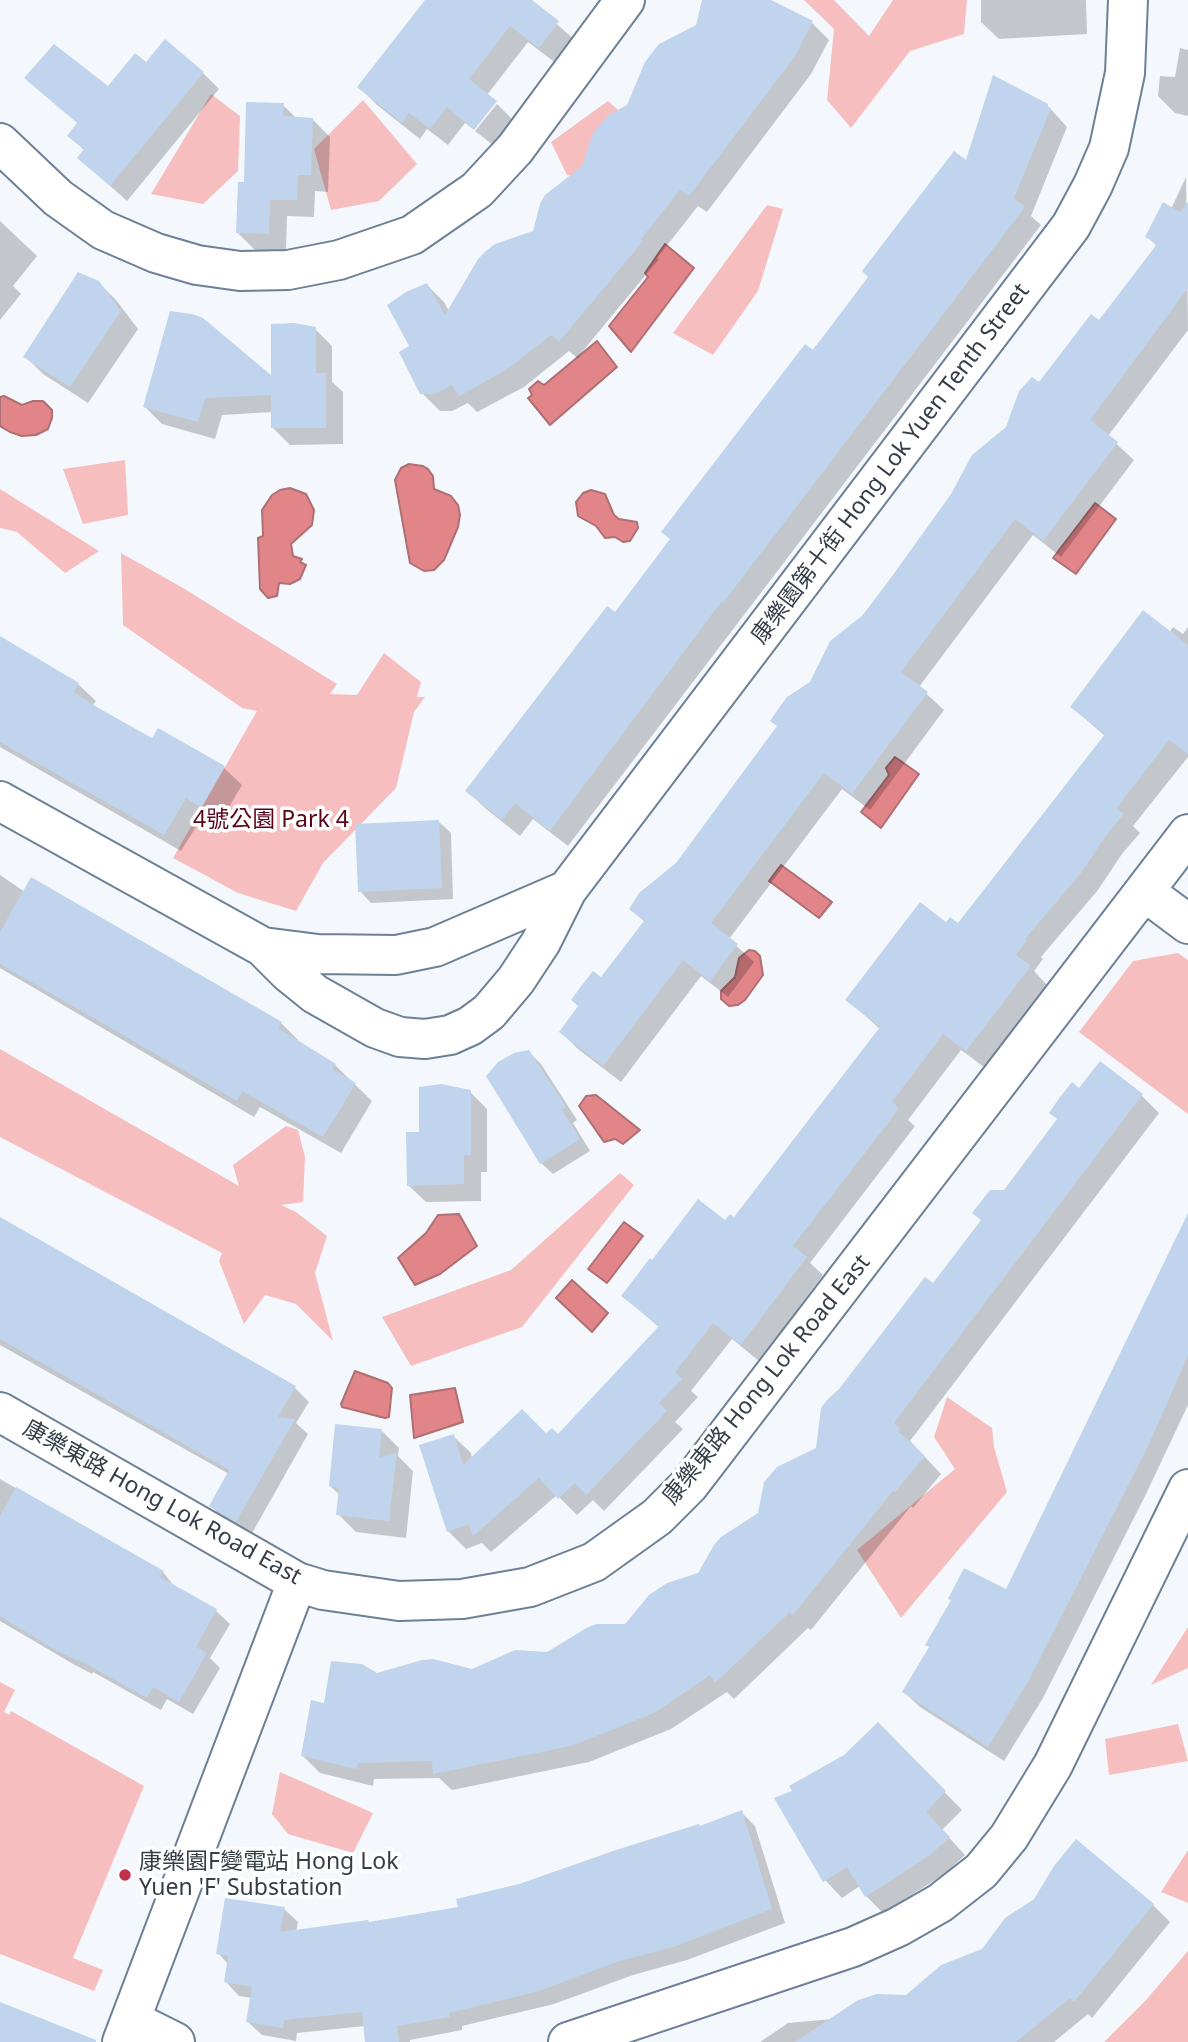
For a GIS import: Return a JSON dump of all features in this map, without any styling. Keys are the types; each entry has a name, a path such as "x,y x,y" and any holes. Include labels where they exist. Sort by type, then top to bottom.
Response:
{"street":[{"path":"0,143 58,198 91,222 156,253 197,265 240,271 288,270 339,260 412,235 477,190 515,149 625,0"},
{"name":"康樂園第十街 Hong Lok Yuen Tenth Street","path":"0,802 263,947 315,994 375,1028 400,1037 425,1040 450,1035 470,1027 489,1012 516,980 541,942 567,891 1071,226 1109,148 1125,73 1128,0"},
{"name":"康樂東路 Hong Lok Road East","path":"0,1412 297,1583 323,1590 399,1601 496,1595 530,1587 594,1562 657,1517 689,1485 1188,834"},
{"name":"康樂園第十街 Hong Lok Yuen Tenth Street","path":"263,947 318,954 396,955 435,947 567,891"},
{"path":"1145,892 1188,924"},
{"path":"568,2042 853,1947 898,1927 940,1903 981,1871 1009,1838 1053,1765 1188,1489"},
{"path":"175,2042 127,2031 297,1583"}],"green space":[{"path":"804,0 834,0 869,36 893,0 967,0 964,34 910,51 851,128 827,100 834,29"},
{"path":"211,94 240,116 238,171 203,204 151,194"},
{"path":"363,100 417,164 379,201 331,210 314,149"},
{"path":"608,101 634,124 604,184 567,175 551,142"},
{"path":"767,205 783,209 758,291 713,355 673,333"},
{"path":"125,460 128,515 83,524 63,469"},
{"path":"0,489 99,551 65,573 17,532 0,528"},
{"name":"4號公園 Park 4","path":"121,553 183,588 337,684 330,694 357,695 384,653 421,682 417,697 425,697 414,712 396,788 323,863 296,911 238,893 173,858 257,711 242,708 123,625"},
{"path":"1178,953 1188,960 1188,1114 1079,1032 1133,961"},
{"path":"0,1049 239,1186 233,1165 286,1126 298,1130 305,1157 303,1202 281,1205 296,1212 327,1236 315,1273 333,1341 296,1304 265,1295 244,1324 219,1261 222,1253 0,1137"},
{"path":"620,1173 634,1185 522,1327 411,1366 382,1317 511,1270"},
{"path":"947,1397 992,1428 994,1447 1007,1492 901,1618 857,1550 955,1469 934,1437"},
{"path":"1188,1627 1188,1668 1151,1685"},
{"path":"0,1682 15,1690 4,1712 9,1715 11,1711 144,1786 73,1958 103,1970 94,1991 0,1954"},
{"path":"1178,1724 1188,1761 1109,1775 1105,1739"},
{"path":"280,1772 373,1813 353,1853 288,1834 272,1814"},
{"path":"1188,1850 1188,1903 1161,1892"},
{"path":"1188,1951 1188,2042 1104,2042 1146,2000"}],"shaded area":[{"path":"665,244 694,268 631,352 609,326 648,277 645,273"},
{"path":"597,341 617,367 550,425 528,398 532,395 529,389 538,381 544,385"},
{"path":"4,396 22,405 43,401 52,410 48,429 36,435 22,436 0,426 0,397"},
{"path":"409,464 428,469 433,476 434,489 451,496 458,505 458,527 444,560 434,570 424,571 410,563 395,480 401,468"},
{"path":"290,488 306,494 314,510 312,525 291,544 293,556 302,559 300,562 306,565 300,579 290,584 279,583 277,596 268,598 260,589 258,538 263,536 262,510 272,495"},
{"path":"591,490 605,494 614,515 619,519 637,522 638,528 630,541 623,542 615,537 605,538 596,526 578,516 576,502 583,493"},
{"path":"1095,503 1116,519 1076,574 1053,558"},
{"path":"895,757 919,774 881,828 861,812 889,775 886,768"},
{"path":"781,865 832,902 819,918 769,881"},
{"path":"749,950 760,956 763,975 745,1000 738,1005 729,1006 721,999 721,991 735,977 739,958"},
{"path":"596,1095 640,1130 623,1144 615,1139 604,1142 579,1106 586,1096"},
{"path":"459,1214 477,1246 440,1274 415,1285 398,1258 426,1233 438,1215"},
{"path":"624,1222 643,1236 607,1283 588,1269"},
{"path":"572,1280 608,1313 592,1332 556,1298"},
{"path":"355,1371 388,1383 392,1388 389,1417 342,1407"},
{"path":"455,1388 463,1422 414,1438 410,1395"}],"building":[{"path":"425,0 532,0 559,21 539,48 510,26 469,79 497,101 474,130 447,107 430,129 409,113 402,123 357,87"},
{"path":"702,0 771,0 813,21 795,56 689,196 680,190 641,239 643,241 559,342 551,335 506,370 459,396 452,385 434,394 420,394 399,352 409,346 387,305 406,292 427,283 445,315 478,259 486,251 495,244 533,231 545,195 582,166 593,133 608,115 627,105 645,62 659,44 696,25"},
{"path":"165,39 204,72 110,186 77,158 84,149 67,136 77,123 24,78 54,44 108,86 135,53 146,62"},
{"path":"993,75 1051,108 1014,198 1025,207 723,603 721,602 550,831 515,803 502,820 465,791 607,606 615,612 670,539 661,532 805,344 813,350 868,277 862,271 954,151 966,160"},
{"path":"246,102 284,103 283,116 313,118 311,175 298,175 297,200 270,200 269,234 236,233 238,182 244,182"},
{"path":"1163,202 1180,212 1188,202 1188,288 1090,420 1118,442 1043,541 1015,519 901,672 928,692 852,794 824,773 711,923 738,944 710,981 683,960 603,1066 559,1032 578,1006 571,1000 582,985 593,971 601,977 644,921 629,909 639,893 676,863 777,726 770,721 787,697 810,682 830,641 863,615 951,494 972,455 1006,427 1019,391 1032,377 1039,382 1091,314 1099,320 1157,244 1145,237"},
{"path":"78,272 99,281 121,311 70,387 23,357"},
{"path":"170,311 203,318 271,375 271,324 294,323 316,327 316,373 326,373 326,428 271,428 271,395 205,398 198,422 143,407"},
{"path":"1143,610 1188,645 1188,754 1169,740 1116,809 1124,814 1081,873 1025,939 1027,940 1016,955 1031,966 966,1051 943,1034 892,1102 899,1108 793,1246 807,1257 741,1345 713,1323 675,1372 682,1379 659,1403 667,1411 586,1495 575,1483 558,1499 539,1478 473,1536 469,1524 447,1532 419,1445 454,1434 463,1465 522,1409 546,1433 552,1428 558,1434 659,1326 621,1296 698,1199 725,1220 730,1214 734,1217 880,1027 845,1000 920,902 946,922 950,917 958,923 1105,734 1070,707"},
{"path":"0,636 79,683 74,692 93,705 152,738 158,728 225,766 201,808 186,798 164,835 0,742"},
{"path":"439,820 442,888 358,892 355,824"},
{"path":"31,877 282,1022 278,1028 336,1064 332,1069 356,1083 323,1137 242,1091 237,1101 0,964 0,932"},
{"path":"529,1050 566,1107 562,1110 580,1139 540,1164 486,1076 498,1062 514,1053"},
{"path":"1100,1061 1143,1094 894,1423 900,1429 898,1431 925,1456 895,1492 893,1491 793,1615 790,1612 715,1683 710,1675 654,1713 571,1746 433,1774 432,1761 358,1763 356,1769 301,1756 311,1700 324,1703 331,1661 362,1664 377,1673 433,1659 472,1669 515,1650 547,1652 588,1627 597,1624 625,1624 649,1595 667,1583 698,1573 721,1537 758,1513 764,1482 777,1467 816,1448 821,1408 839,1389 925,1277 933,1283 981,1220 972,1213 990,1190 1004,1190 1057,1119 1049,1113 1060,1097 1072,1082 1079,1088"},
{"path":"441,1084 471,1090 471,1155 464,1155 464,1184 407,1186 406,1132 419,1132 419,1087"},
{"path":"1188,1213 1188,1356 1147,1448 1028,1682 988,1747 902,1692 929,1647 925,1645 951,1600 948,1599 964,1568 1006,1589"},
{"path":"0,1217 296,1386 278,1417 295,1419 236,1522 209,1506 229,1470 0,1339"},
{"path":"335,1424 382,1429 379,1458 397,1452 389,1521 336,1515 339,1488 329,1486"},
{"path":"16,1487 164,1571 160,1577 217,1609 196,1647 207,1653 179,1702 153,1687 147,1698 79,1660 57,1651 0,1616 0,1516"},
{"path":"878,1722 946,1791 926,1812 950,1837 929,1856 865,1897 847,1867 823,1882 774,1798 792,1791 789,1786 844,1755"},
{"path":"742,1810 772,1909 673,1947 619,1961 539,1991 449,2013 450,2017 397,2026 399,2042 365,2042 362,2012 284,2020 283,2028 246,2022 252,1987 224,1982 228,1956 216,1954 225,1898 285,1907 280,1932 369,1922 458,1907 456,1899 519,1884"},
{"path":"1076,1839 1154,1904 1074,2002 1070,1998 1016,2042 795,2042 858,2000 877,1994 906,1995 941,1965 982,1949 1005,1918 1034,1899 1054,1866"},
{"path":"0,2002 96,2040 96,2042 0,2042"}],"place":[{"name":"康樂園F變電站 Hong Lok Yuen 'F' Substation","path":"125,1875"}]}
